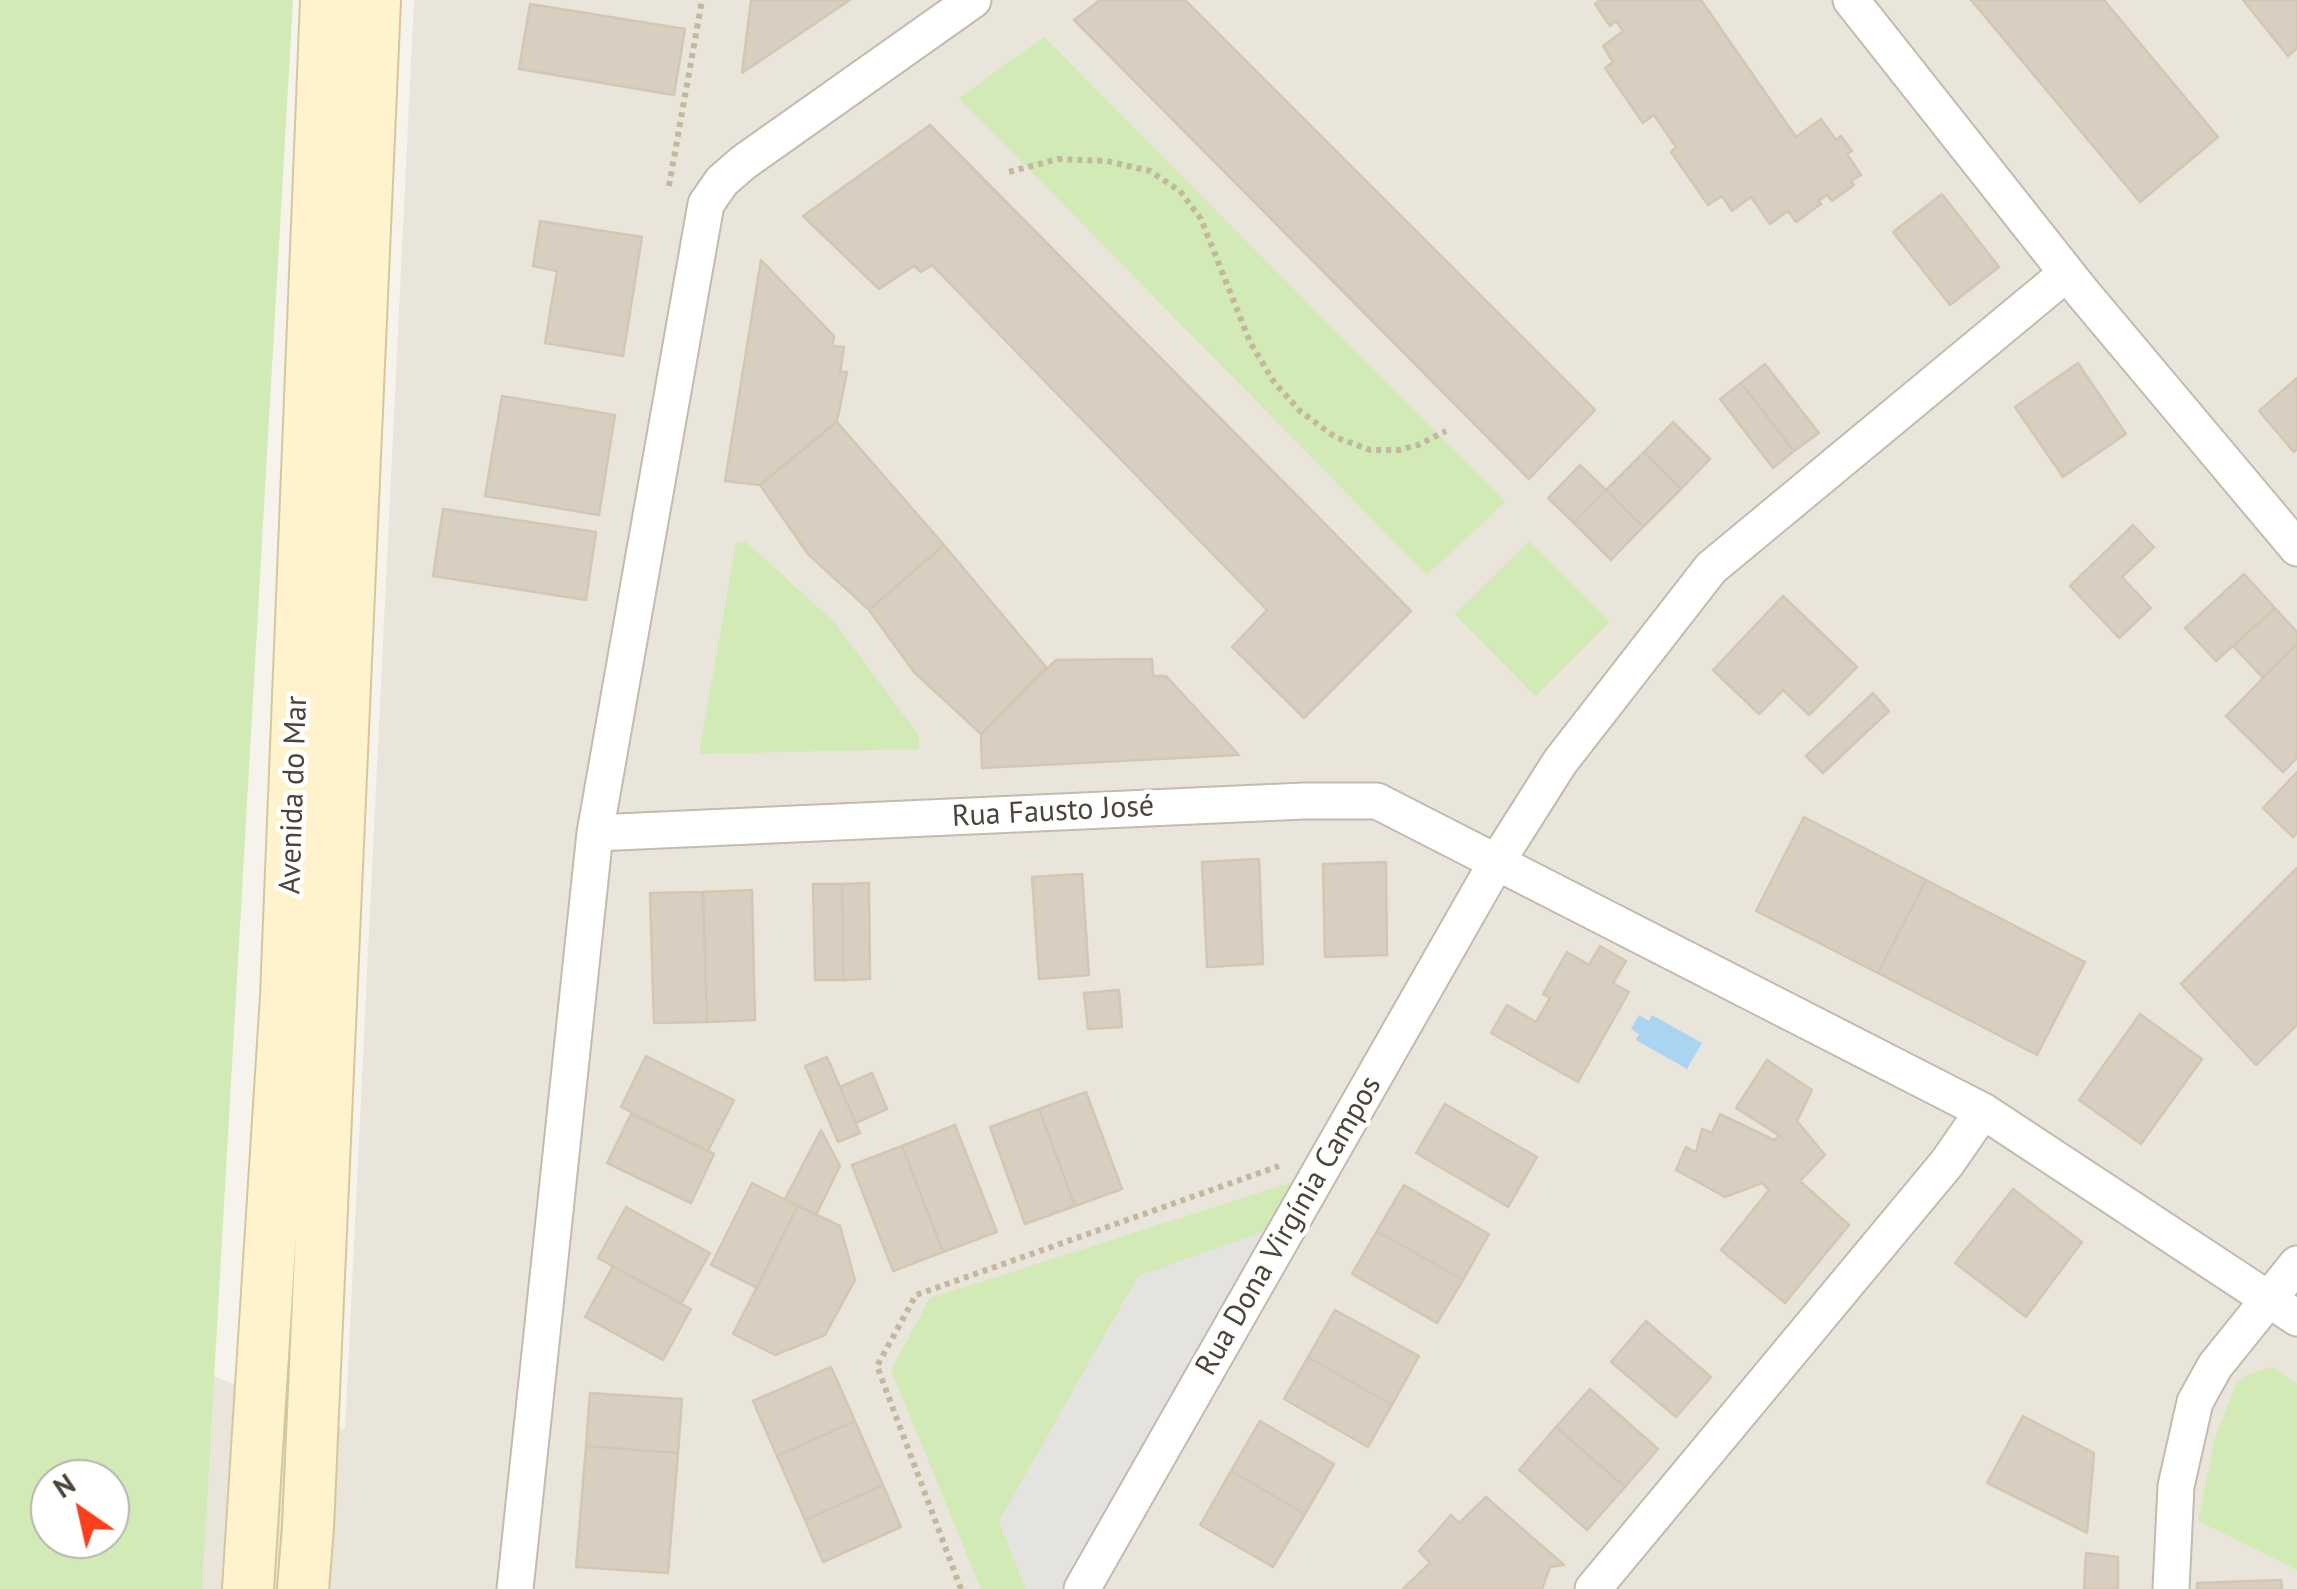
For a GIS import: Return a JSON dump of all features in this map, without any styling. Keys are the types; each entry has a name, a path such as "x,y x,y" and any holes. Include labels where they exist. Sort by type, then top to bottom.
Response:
{"main road":[{"name":"Avenida do Mar","path":"248,1589 287,976 326,0"},
{"name":"Avenida do Mar","path":"303,1589 374,0"}],"street":[{"path":"515,1589 595,833 706,204 722,181 744,162 974,0"},
{"path":"1851,0 2067,273 2297,548"},
{"name":"Rua Dona Virgínia Campos","path":"1082,1589 1496,862 1560,762 1711,568 2067,273"},
{"name":"Rua Fausto José","path":"595,833 1284,802 1377,802 1982,1111 2297,1318"},
{"path":"1593,1589 1947,1163 1982,1111"},
{"path":"2171,1589 2176,1486 2195,1402 2216,1366 2297,1264"}],"path":[{"path":"674,156 702,0"},
{"path":"1010,172 1058,159 1108,161 1150,171 1180,190 1201,219 1250,342 1274,382 1300,411 1335,437 1370,450 1418,446 1446,431"},
{"path":"961,1589 878,1366 916,1295 1292,1162"}],"shaded area":[{"path":"414,0 2297,0 2297,1589 0,1589 0,1288 345,1430"},
{"path":"1274,1228 1066,1589 1026,1589 999,1521 1138,1276"}],"green space":[{"path":"0,0 293,0 202,1589 0,1589"},
{"path":"1044,37 1505,502 1427,575 959,98"},
{"path":"745,541 834,622 919,736 919,749 699,754 736,543"},
{"path":"1529,541 1610,622 1535,696 1455,614"},
{"path":"1299,1180 1274,1228 999,1521 1026,1589 981,1589 891,1370 930,1298"},
{"path":"2272,1367 2297,1384 2297,1570 2198,1521 2214,1441 2236,1384 2247,1375"}],"water":[{"path":"1639,1015 1649,1021 1652,1015 1702,1043 1687,1069 1636,1040 1639,1034 1631,1029"}],"building":[{"path":"751,0 850,0 742,73"},
{"path":"1100,0 1185,0 1595,410 1529,479 1074,20"},
{"path":"1600,0 1701,0 1796,137 1821,119 1836,140 1841,136 1852,151 1847,154 1861,175 1832,201 1827,195 1818,201 1821,204 1796,222 1788,211 1770,224 1751,197 1732,211 1722,196 1708,205 1671,152 1676,147 1654,115 1643,123 1605,68 1613,62 1603,46 1623,31 1616,21 1610,26 1595,4"},
{"path":"1971,0 2104,0 2218,137 2140,202"},
{"path":"2243,0 2297,0 2297,48 2288,56"},
{"path":"530,4 685,29 674,95 519,69"},
{"path":"930,125 1411,611 1304,718 1232,647 1267,610 932,265 921,272 914,266 879,289 803,216"},
{"path":"1942,194 1999,267 1950,305 1893,232"},
{"path":"540,221 642,237 623,356 545,343 557,271 533,266"},
{"path":"761,260 834,336 832,346 844,347 840,372 847,372 837,421 760,485 725,481"},
{"path":"2078,363 2126,434 2063,477 2015,407"},
{"path":"1765,364 1819,433 1794,451 1741,383"},
{"path":"2297,378 2297,449 2294,452 2259,411"},
{"path":"1741,383 1794,451 1773,468 1720,399"},
{"path":"502,396 615,415 599,515 485,496"},
{"path":"837,422 944,545 869,610 808,554 760,485"},
{"path":"1673,422 1710,459 1681,489 1644,452"},
{"path":"1644,452 1681,489 1643,527 1606,490"},
{"path":"1580,465 1606,490 1574,523 1548,498"},
{"path":"1606,490 1643,527 1611,560 1574,523"},
{"path":"443,509 596,532 586,600 433,576"},
{"path":"2133,525 2154,547 2122,577 2151,608 2119,638 2070,586"},
{"path":"944,545 1046,667 981,734 914,672 869,610"},
{"path":"2244,574 2275,608 2216,661 2185,628"},
{"path":"1783,596 1857,667 1809,715 1783,690 1759,714 1713,670"},
{"path":"2275,608 2297,632 2297,644 2263,678 2233,646"},
{"path":"2297,643 2297,758 2283,772 2226,716"},
{"path":"1152,659 1153,676 1166,676 1239,755 982,768 981,734 1056,660"},
{"path":"1873,693 1889,711 1823,773 1806,756"},
{"path":"2297,772 2297,833 2293,837 2263,808"},
{"path":"1804,817 1926,880 1878,973 1756,911"},
{"path":"1259,859 1263,964 1207,967 1202,862"},
{"path":"1386,862 1387,955 1325,957 1323,864"},
{"path":"2297,868 2297,1025 2256,1065 2181,984"},
{"path":"1082,874 1089,975 1039,979 1032,877"},
{"path":"1926,880 2085,962 2037,1055 1878,973"},
{"path":"869,883 870,979 843,980 842,884"},
{"path":"813,884 842,884 843,980 815,980"},
{"path":"752,890 755,1020 707,1022 703,892"},
{"path":"703,892 707,1022 654,1023 650,893"},
{"path":"1600,946 1626,961 1613,983 1629,992 1578,1082 1491,1033 1507,1005 1536,1022 1550,998 1543,994 1567,952 1589,965"},
{"path":"1119,990 1122,1027 1088,1029 1084,993"},
{"path":"2140,1014 2202,1059 2141,1144 2079,1100"},
{"path":"646,1056 734,1100 708,1151 621,1107"},
{"path":"827,1057 860,1133 838,1142 805,1066"},
{"path":"1767,1060 1812,1090 1797,1121 1825,1155 1800,1181 1849,1225 1785,1303 1721,1250 1769,1190 1762,1183 1725,1197 1676,1170 1686,1147 1696,1152 1702,1129 1712,1133 1720,1114 1774,1140 1780,1136 1736,1108"},
{"path":"872,1073 887,1109 856,1123 840,1087"},
{"path":"1086,1092 1122,1189 1075,1206 1039,1109"},
{"path":"1445,1104 1537,1157 1508,1207 1416,1153"},
{"path":"1039,1109 1075,1206 1025,1224 990,1127"},
{"path":"631,1114 714,1154 691,1203 607,1163"},
{"path":"955,1125 997,1232 943,1252 902,1146"},
{"path":"821,1130 840,1166 816,1215 785,1199"},
{"path":"902,1146 943,1252 893,1271 852,1165"},
{"path":"752,1183 798,1206 757,1288 711,1265"},
{"path":"1404,1185 1489,1234 1463,1280 1377,1231"},
{"path":"2013,1189 2082,1242 2026,1317 1955,1263"},
{"path":"798,1206 840,1226 855,1280 825,1335 775,1355 733,1334"},
{"path":"626,1207 710,1253 681,1304 598,1258"},
{"path":"1377,1231 1463,1280 1437,1323 1352,1274"},
{"path":"613,1266 691,1309 663,1360 585,1317"},
{"path":"1335,1310 1419,1356 1392,1405 1308,1357"},
{"path":"1646,1321 1711,1377 1676,1417 1611,1362"},
{"path":"1308,1357 1392,1405 1368,1447 1284,1399"},
{"path":"831,1367 855,1421 777,1456 753,1401"},
{"path":"1590,1389 1658,1449 1625,1487 1556,1427"},
{"path":"590,1393 682,1399 678,1453 586,1446"},
{"path":"2023,1416 2094,1453 2087,1533 1987,1483"},
{"path":"855,1421 883,1485 805,1520 777,1456"},
{"path":"1260,1421 1334,1464 1305,1514 1231,1471"},
{"path":"1556,1427 1625,1487 1587,1530 1519,1470"},
{"path":"586,1446 678,1453 668,1573 576,1567"},
{"path":"1231,1471 1305,1514 1273,1567 1200,1525"},
{"path":"883,1485 901,1527 823,1562 805,1520"},
{"path":"1486,1497 1564,1565 1550,1567 1542,1589 1403,1589 1430,1563 1419,1551 1451,1515 1459,1523"},
{"path":"2086,1553 2118,1557 2118,1589 2084,1589"},
{"path":"2281,1580 2282,1589 2197,1589 2197,1583"}]}
